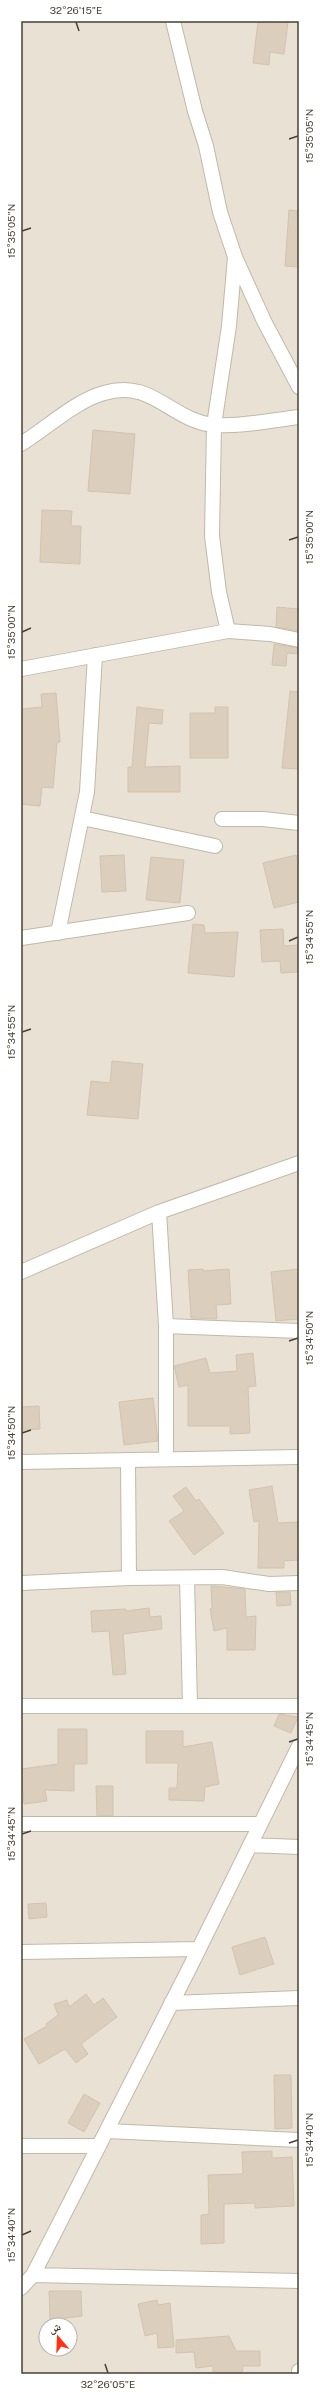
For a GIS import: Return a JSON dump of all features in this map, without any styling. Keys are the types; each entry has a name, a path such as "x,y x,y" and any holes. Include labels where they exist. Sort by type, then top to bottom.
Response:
{"street":[{"path":"173,21 194,111 206,146 220,212 235,257 264,321 299,387"},
{"path":"228,632 219,592 212,536 214,424 228,326 235,257"},
{"path":"21,444 84,402 103,393 124,389 140,391 192,419 214,424 299,417"},
{"path":"21,668 228,632 270,634 299,640"},
{"path":"58,933 86,792 95,655"},
{"path":"82,818 215,846"},
{"path":"222,819 262,819 299,823"},
{"path":"21,938 188,913"},
{"path":"24,1274 159,1212 299,1163"},
{"path":"159,1212 166,1326 166,1460"},
{"path":"166,1326 299,1331"},
{"path":"21,1462 299,1457"},
{"path":"128,1461 129,1578"},
{"path":"21,1583 129,1578 222,1577 269,1584 299,1583"},
{"path":"187,1578 190,1706"},
{"path":"21,1706 299,1706"},
{"path":"21,2288 34,2275 172,2003 299,1746"},
{"path":"21,1824 260,1824"},
{"path":"250,1845 299,1847"},
{"path":"21,1952 199,1949"},
{"path":"172,2003 299,1998"},
{"path":"107,2131 299,2140"},
{"path":"21,2146 99,2146"},
{"path":"34,2275 299,2281"}],"shaded area":[{"path":"21,21 299,21 299,2374 21,2374"}],"building":[{"path":"258,21 288,22 284,54 270,52 269,65 253,63"},
{"path":"289,210 299,211 299,267 285,266"},
{"path":"93,430 135,434 130,494 88,491"},
{"path":"42,510 72,511 71,526 81,526 80,564 40,562"},
{"path":"277,607 299,609 299,631 276,627"},
{"path":"274,644 299,648 299,654 287,653 286,666 272,665"},
{"path":"290,691 299,692 299,769 282,768"},
{"path":"56,693 60,742 57,743 53,788 42,787 40,806 21,804 21,709 42,707 41,694"},
{"path":"137,707 163,710 162,724 149,723 145,767 180,766 180,792 128,792 128,767 132,767"},
{"path":"215,707 228,707 228,758 190,758 190,713 215,713"},
{"path":"124,855 126,891 102,892 100,856"},
{"path":"296,855 299,865 299,902 274,908 263,863"},
{"path":"151,857 184,860 180,903 146,900"},
{"path":"193,924 204,925 205,933 238,932 234,977 188,973"},
{"path":"283,929 284,946 299,945 299,972 281,973 280,961 262,962 260,930"},
{"path":"112,1061 143,1064 138,1119 87,1115 91,1081 110,1083"},
{"path":"203,1269 203,1271 229,1269 231,1304 216,1305 217,1319 191,1318 188,1270"},
{"path":"299,1269 299,1319 276,1321 271,1272"},
{"path":"253,1353 256,1386 248,1387 250,1433 230,1434 230,1426 188,1426 188,1385 179,1387 174,1366 206,1358 210,1373 237,1371 236,1355"},
{"path":"153,1398 158,1441 124,1445 119,1402"},
{"path":"39,1406 40,1429 21,1430 21,1407"},
{"path":"272,1486 278,1523 299,1522 299,1560 284,1561 284,1568 258,1568 259,1521 254,1522 249,1490"},
{"path":"186,1487 196,1501 199,1499 224,1533 194,1555 169,1521 184,1511 173,1496"},
{"path":"211,1586 245,1589 246,1617 256,1616 255,1650 227,1650 227,1628 214,1631 210,1609 212,1608"},
{"path":"276,1592 290,1592 291,1605 277,1606"},
{"path":"149,1608 150,1617 161,1616 162,1629 123,1634 126,1674 113,1675 109,1631 92,1632 91,1611 126,1609 126,1611"},
{"path":"279,1714 298,1717 291,1733 274,1726"},
{"path":"58,1729 87,1729 87,1764 74,1764 74,1791 45,1790 47,1801 24,1804 21,1769 58,1764"},
{"path":"146,1731 183,1731 183,1747 212,1742 219,1784 205,1787 204,1801 169,1800 169,1788 177,1788 178,1763 146,1763"},
{"path":"96,1786 113,1786 113,1816 97,1816"},
{"path":"46,1903 47,1917 29,1919 28,1904"},
{"path":"265,1937 274,1964 240,1975 232,1947"},
{"path":"86,1994 94,2005 103,1998 117,2017 81,2044 88,2054 76,2063 65,2049 39,2064 24,2039 47,2026 46,2024 58,2015 54,2004 67,2000 69,2007"},
{"path":"274,2075 291,2075 292,2128 275,2129"},
{"path":"84,2094 100,2103 84,2132 68,2123"},
{"path":"272,2151 272,2158 292,2157 294,2206 255,2208 255,2203 224,2204 224,2243 201,2244 201,2215 209,2214 208,2175 243,2174 242,2152"},
{"path":"49,2291 81,2291 82,2316 50,2317"},
{"path":"157,2300 158,2305 170,2303 174,2347 158,2348 157,2333 145,2336 138,2304"},
{"path":"229,2336 236,2351 260,2351 260,2366 243,2366 242,2374 213,2374 213,2366 196,2368 194,2352 176,2353 176,2340"}]}
